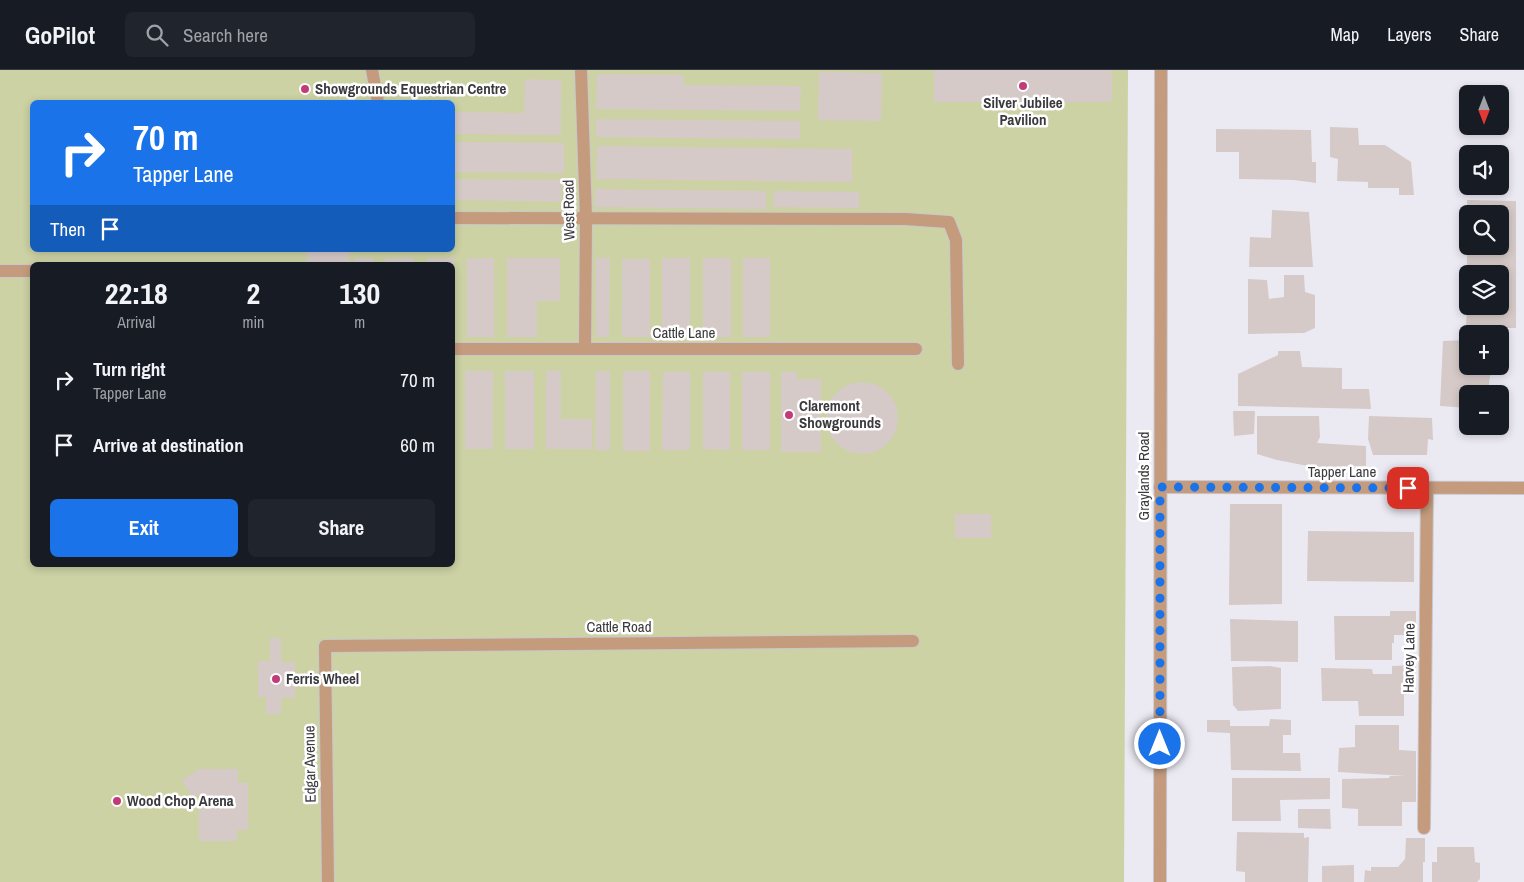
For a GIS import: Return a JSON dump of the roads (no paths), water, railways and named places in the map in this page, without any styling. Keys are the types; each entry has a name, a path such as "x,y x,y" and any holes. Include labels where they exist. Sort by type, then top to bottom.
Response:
{"street":[{"path":"372,70 378,100"},
{"name":"West Road","path":"581,70 586,218 585,349"},
{"name":"Graylands Road","path":"1160,882 1161,70"},
{"path":"455,218 905,219 949,222 956,240 958,364"},
{"path":"0,271 30,271"},
{"name":"Cattle Lane","path":"455,350 916,349"},
{"name":"Tapper Lane","path":"1160,487 1524,488"},
{"name":"Harvey Lane","path":"1424,828 1427,488"},
{"name":"Cattle Road","path":"325,646 913,641"},
{"name":"Edgar Avenue","path":"325,646 328,882"}],"place":[{"name":"Silver Jubilee Pavilion","path":"1023,86"},
{"name":"Showgrounds Equestrian Centre","path":"305,89"},
{"name":"Claremont Showgrounds","path":"789,415"},
{"name":"Ferris Wheel","path":"276,679"},
{"name":"Wood Chop Arena","path":"117,801"}]}
